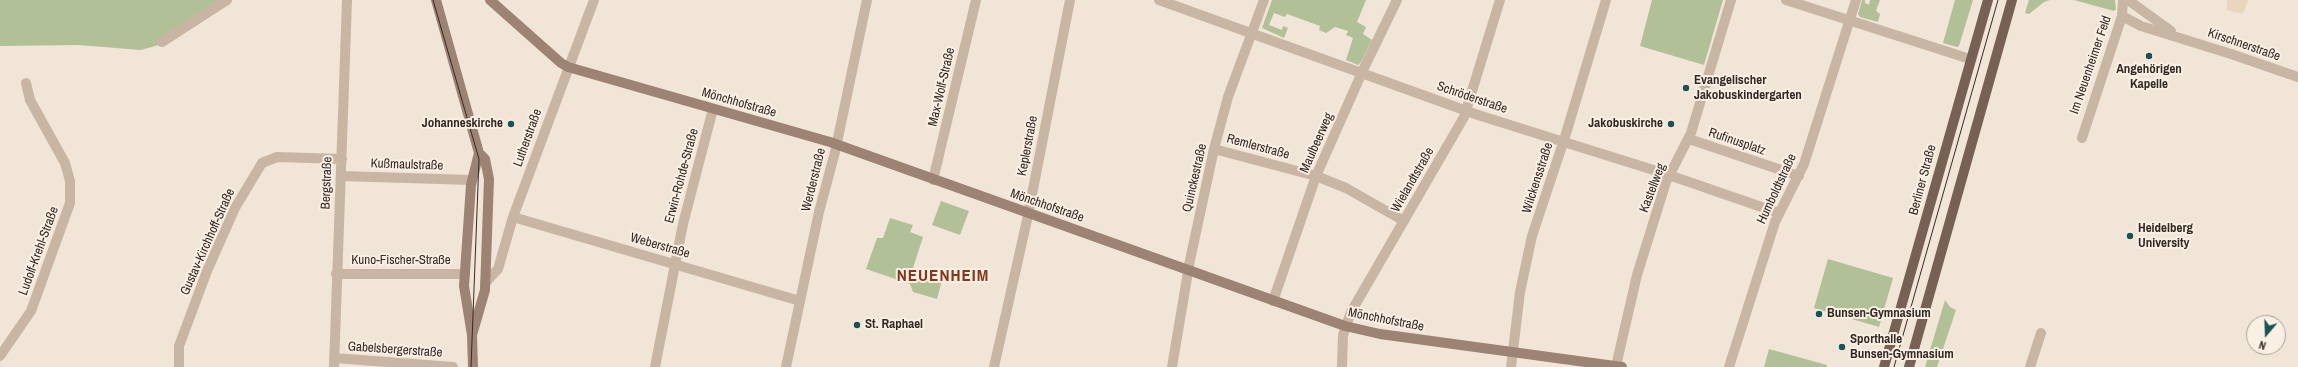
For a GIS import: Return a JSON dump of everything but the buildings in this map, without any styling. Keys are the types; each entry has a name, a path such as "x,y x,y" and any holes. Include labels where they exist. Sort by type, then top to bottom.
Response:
{"main road":[{"name":"Berliner Straße","path":"1884,367 1970,59 1988,0"},
{"path":"1909,367 2012,0"}],"street":[{"path":"162,42 227,0"},
{"name":"Bergstraße","path":"334,363 347,0"},
{"path":"436,0 479,153 488,167 490,193 484,296 472,335"},
{"name":"Mönchhofstraße","path":"490,0 561,63 568,67 837,145 933,180 1029,209 1273,301 1345,326 1380,334 1512,353 1619,366"},
{"name":"Lutherstraße","path":"485,283 498,269 513,217 594,0"},
{"name":"Werderstraße","path":"786,367 819,212 837,145 867,0"},
{"name":"Max-Wolf-Straße","path":"933,180 976,0"},
{"name":"Keplerstraße","path":"994,367 1029,209 1070,0"},
{"name":"Schröderstraße","path":"1159,0 1466,110 1779,212"},
{"name":"Quinckestraße","path":"1172,367 1214,149 1228,97 1264,0"},
{"name":"Maulbeerweg","path":"1273,301 1316,176 1362,73 1397,0"},
{"name":"Wielandtstraße","path":"1342,367 1345,326 1365,284 1404,221 1466,110 1500,0"},
{"name":"Wilckensstraße","path":"1511,367 1520,292 1532,236 1564,142 1606,0"},
{"name":"Kastellweg","path":"1619,366 1637,275 1669,175 1689,139 1731,0"},
{"path":"1786,0 1970,59"},
{"name":"Humboldtstraße","path":"1729,367 1759,269 1779,212 1799,176 1856,0"},
{"name":"Im Neuenheimer Feld","path":"2082,138 2128,1"},
{"name":"Kirschnerstraße","path":"2128,1 2181,37"},
{"name":"Kirschnerstraße","path":"2122,16 2142,26 2181,37 2298,77"},
{"name":"Ludolf-Krehl-Straße","path":"0,356 31,311 70,203 70,181 65,163 30,100 26,83"},
{"name":"Erwin-Rohde-Straße","path":"655,367 692,186 713,109"},
{"name":"Rufinusplatz","path":"1689,139 1799,176"},
{"name":"Remlerstraße","path":"1214,149 1316,176 1346,188 1404,221"},
{"path":"473,367 472,335 464,290 472,180 479,153"},
{"name":"Gustav-Kirchhoff-Straße","path":"179,367 179,346 207,271 235,208 262,163 277,157 342,159"},
{"name":"Kußmaulstraße","path":"341,176 472,180"},
{"name":"Weberstraße","path":"513,217 800,301"},
{"name":"Kuno-Fischer-Straße","path":"336,274 465,274"},
{"path":"2030,367 2041,333"},
{"name":"Gabelsbergerstraße","path":"334,363 453,367"}],"green space":[{"path":"0,0 221,0 166,43 141,50 78,45 0,46"},
{"path":"1272,0 1366,0 1357,22 1366,27 1363,34 1372,40 1361,62 1358,65 1346,60 1353,38 1346,35 1348,31 1335,27 1326,33 1319,30 1320,26 1287,14 1285,17 1274,13 1269,25 1282,30 1283,26 1288,28 1284,38 1262,28"},
{"path":"1652,0 1723,0 1704,65 1640,46"},
{"path":"1862,0 1865,0 1865,3 1869,5 1870,0 1880,0 1876,11 1880,14 1878,22 1860,17 1858,14"},
{"path":"1955,0 1973,0 1959,46 1957,47 1943,43"},
{"path":"2029,0 2050,0 2044,2 2029,14 2025,13"},
{"path":"2074,0 2115,0 2116,9 2114,11"},
{"path":"941,201 969,211 960,235 932,225"},
{"path":"890,218 913,225 910,232 923,237 912,271 942,280 937,299 913,292 910,284 866,269 877,238 883,238"},
{"path":"1828,259 1893,278 1879,327 1814,308"},
{"path":"1945,300 1950,307 1956,310 1937,367 1925,367"},
{"path":"1769,349 1827,365 1827,367 1764,367"}],"shaded area":[{"path":"2227,0 2248,0 2243,14 2227,10"}],"tram line":[{"path":"433,0 479,159 471,367"},
{"path":"1894,367 1998,0"}],"place":[{"name":"Angehörigen Kapelle","path":"2149,56"},
{"name":"Evangelischer Jakobuskindergarten","path":"1686,88"},
{"name":"Johanneskirche","path":"511,124"},
{"name":"Jakobuskirche","path":"1671,124"},
{"name":"Heidelberg University","path":"2130,236"},
{"name":"Bunsen-Gymnasium","path":"1819,314"},
{"name":"St. Raphael","path":"857,325"},
{"name":"Sporthalle Bunsen-Gymnasium","path":"1842,347"}],"district":[{"name":"NEUENHEIM","path":"943,276"}]}
